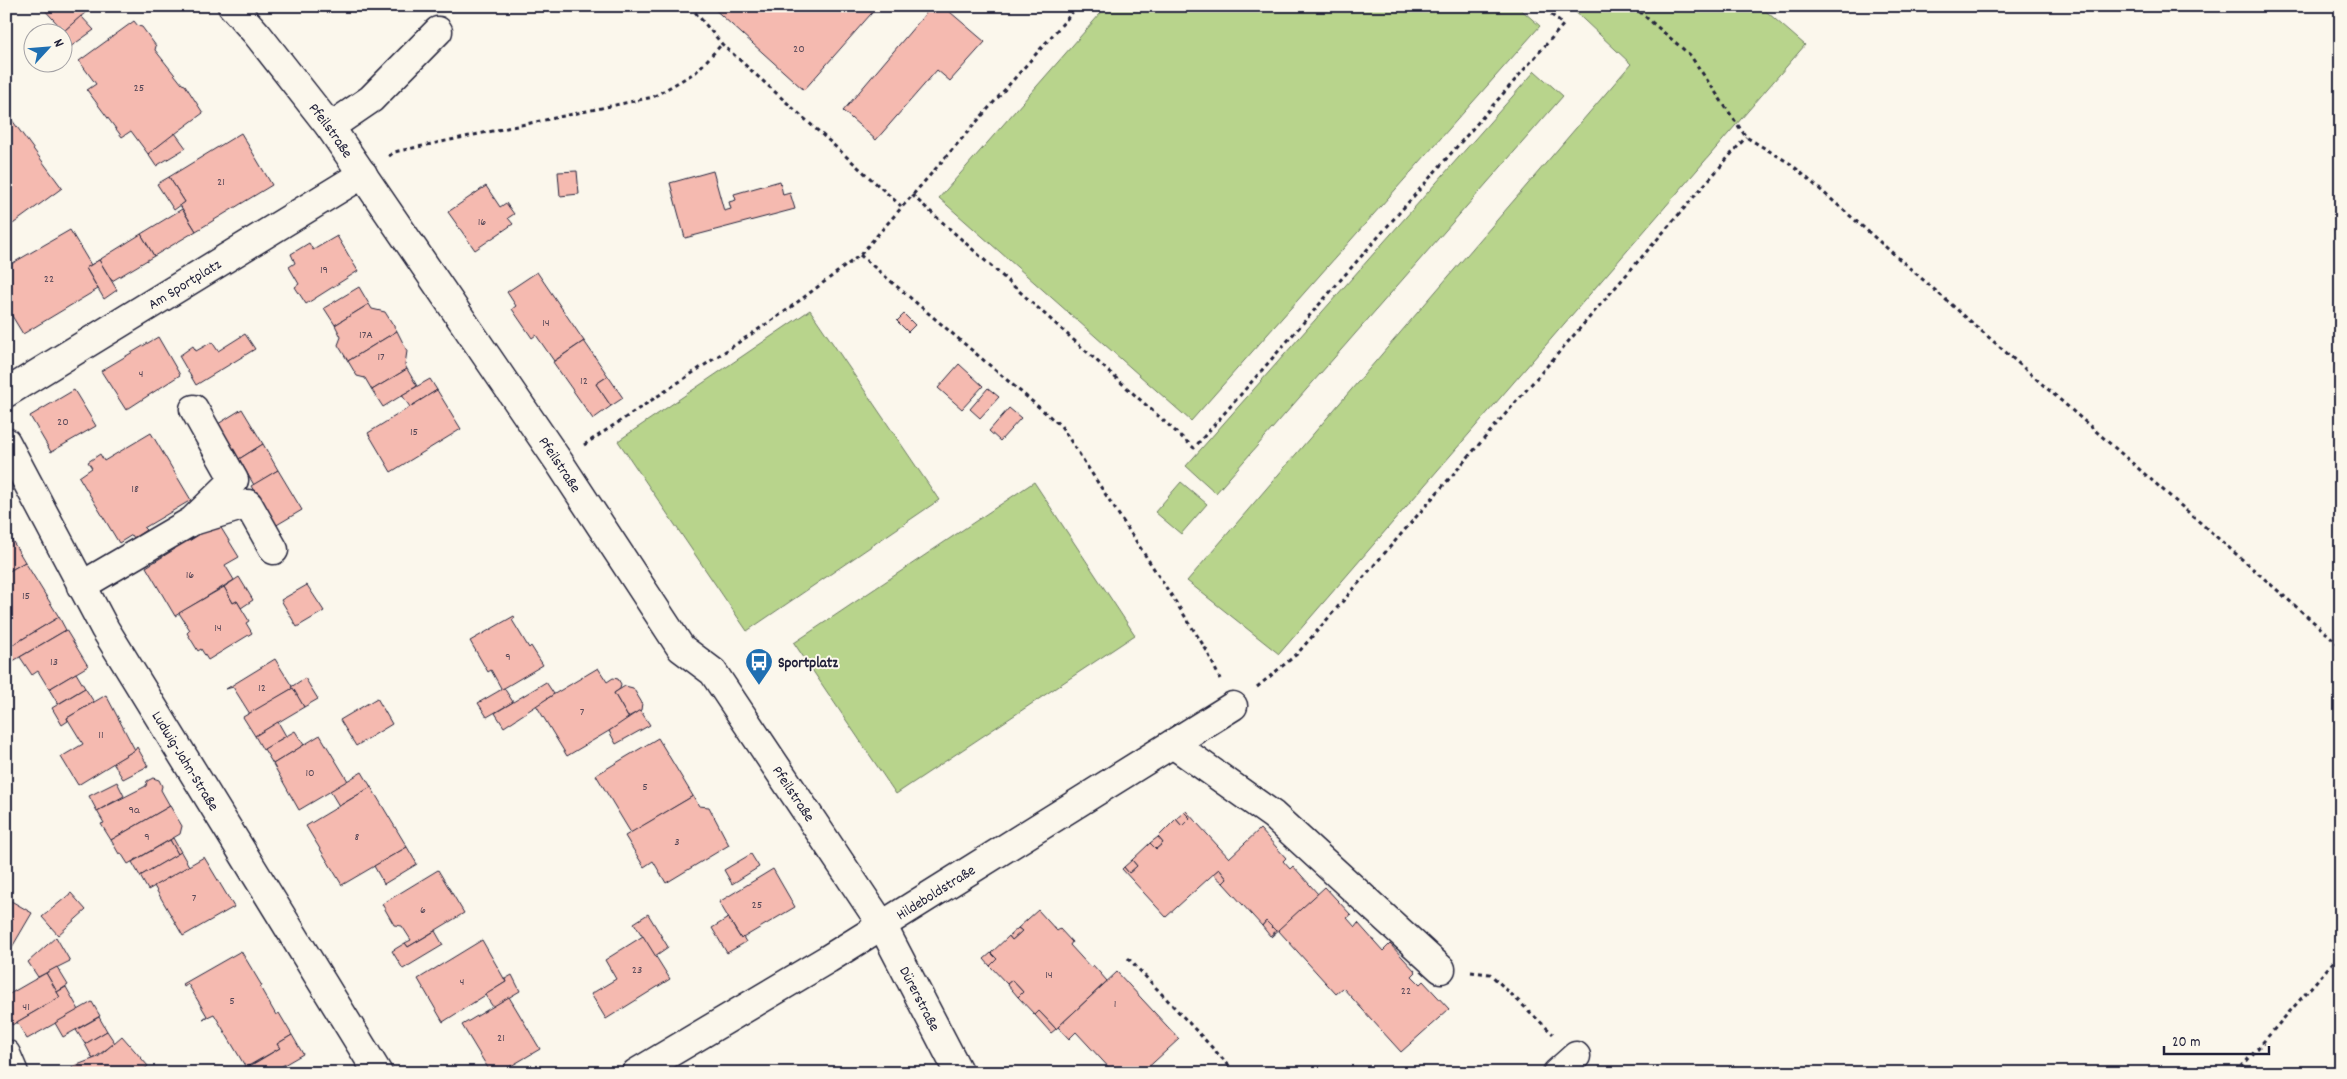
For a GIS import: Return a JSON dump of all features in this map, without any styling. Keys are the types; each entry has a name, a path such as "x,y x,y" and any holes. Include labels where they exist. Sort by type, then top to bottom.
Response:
{"street":[{"name":"Pfeilstraße","path":"232,6 257,34 330,127 559,462 681,648 713,672 882,925"},
{"path":"330,127 371,99 438,30"},
{"name":"Am Sportplatz","path":"6,393 363,174"},
{"path":"192,521 234,480 194,409"},
{"name":"Ludwig-Jahn-Straße","path":"6,442 105,629 378,1073"},
{"path":"81,586 192,521 248,504 274,550"},
{"name":"Hildeboldstraße","path":"636,1073 882,925 1233,706"},
{"path":"1173,744 1273,815 1441,969"},
{"name":"Dürerstraße","path":"882,925 959,1073"},
{"path":"6,1054 14,1073"}],"path":[{"path":"690,6 722,44 902,206"},
{"path":"559,462 610,426 783,313 860,254 1078,6"},
{"path":"912,195 1194,448 1563,25 1542,6"},
{"path":"1633,6 1690,55 1746,137 1791,164 2341,646"},
{"path":"363,174 394,152 652,97 696,72 722,44"},
{"path":"860,254 1061,426 1202,644 1233,706 1297,654 1746,137"},
{"path":"2236,1073 2341,953"},
{"path":"1128,958 1236,1073"},
{"path":"1441,969 1490,974 1567,1064"}],"green space":[{"path":"1107,6 1517,6 1540,26 1191,421 939,198"},
{"path":"1569,6 1760,6 1805,45 1279,654 1187,581 1631,64"},
{"path":"1535,71 1563,96 1216,493 1186,466"},
{"path":"810,310 939,500 747,631 618,441"},
{"path":"1034,482 1135,635 896,794 794,643"},
{"path":"1181,482 1207,504 1181,534 1155,512"}],"building":[{"path":"41,6 93,6 72,24 72,22 56,22"},
{"path":"711,6 878,6 804,90"},
{"path":"932,6 943,6 985,42 950,81 937,70 876,140 843,111"},
{"path":"81,16 94,30 72,46 72,24"},
{"path":"134,21 138,26 142,27 156,46 155,50 182,84 185,85 203,113 148,154 131,131 122,137 87,90 96,84 79,61"},
{"path":"6,112 62,188 6,229"},
{"path":"175,133 186,148 156,166 148,154"},
{"path":"241,133 272,185 196,231 180,205 185,202 169,177"},
{"path":"577,171 579,194 560,196 558,172"},
{"path":"713,171 724,211 731,209 729,202 736,200 734,194 780,181 783,195 790,193 795,209 685,238 670,183"},
{"path":"169,177 185,202 174,210 157,184"},
{"path":"486,186 500,207 506,203 514,214 508,218 513,224 475,250 448,212"},
{"path":"182,209 196,231 154,256 141,234"},
{"path":"70,230 91,265 86,268 98,289 23,334 6,306 6,267"},
{"path":"141,234 154,256 112,281 99,260"},
{"path":"337,236 358,271 306,304 295,287 299,284 289,267 295,263 291,254 309,243 313,250"},
{"path":"99,260 117,290 104,299 86,268"},
{"path":"537,272 584,341 554,361 536,335 532,338 512,309 516,306 507,292"},
{"path":"359,287 369,304 335,325 324,308"},
{"path":"369,304 372,309 385,312 397,331 348,361 338,345 341,337 335,325"},
{"path":"904,314 915,325 908,332 897,321"},
{"path":"397,331 407,351 405,365 407,369 372,390 365,378 357,376 348,361"},
{"path":"245,334 255,349 196,385 179,356 193,346 196,351 212,342 218,351"},
{"path":"158,337 180,375 126,410 101,371"},
{"path":"584,341 608,376 596,384 611,406 593,419 553,362"},
{"path":"959,364 983,386 962,409 938,388"},
{"path":"407,369 417,386 383,407 372,390"},
{"path":"608,376 623,398 611,406 596,384"},
{"path":"430,379 437,390 410,407 402,395"},
{"path":"988,388 999,397 980,418 970,409"},
{"path":"74,390 96,426 51,452 30,416"},
{"path":"437,390 461,429 391,472 368,433"},
{"path":"1009,408 1021,418 1000,441 989,431"},
{"path":"242,409 263,444 239,459 218,424"},
{"path":"151,433 191,500 144,528 146,530 134,538 132,535 119,543 79,477 92,468 88,462 100,454 104,461"},
{"path":"263,444 278,470 254,485 239,459"},
{"path":"278,470 302,510 275,526 251,486"},
{"path":"218,523 239,557 225,565 234,580 175,616 146,567 175,549 174,547 188,538 189,541"},
{"path":"6,530 25,562 6,573"},
{"path":"25,562 59,617 6,649 6,573"},
{"path":"239,577 253,600 241,608 237,601 233,603 224,587"},
{"path":"307,585 324,611 297,627 281,600"},
{"path":"224,587 233,603 237,601 249,621 246,623 252,633 208,660 201,649 198,651 187,633 190,630 179,613"},
{"path":"514,616 515,618 512,620 529,648 531,646 543,665 499,691 501,688 491,670 488,672 470,641"},
{"path":"59,617 66,630 13,661 6,649"},
{"path":"66,630 88,666 49,689 38,671 32,675 20,657"},
{"path":"275,659 293,688 250,714 233,687 226,689"},
{"path":"598,668 607,682 613,678 618,679 621,684 620,689 614,693 629,719 567,756 536,705"},
{"path":"76,673 85,688 58,704 49,689"},
{"path":"305,678 318,699 304,707 291,687"},
{"path":"546,682 554,694 504,727 495,713"},
{"path":"625,686 633,688 642,703 641,710 628,717 614,693"},
{"path":"85,688 94,702 67,718 68,721 62,725 52,708"},
{"path":"293,688 304,707 255,736 243,717"},
{"path":"504,688 513,702 487,717 478,703"},
{"path":"106,695 135,750 78,785 61,757 83,744 67,718"},
{"path":"377,698 392,724 356,746 340,720"},
{"path":"640,710 650,725 616,744 609,731"},
{"path":"278,722 286,736 263,750 255,736"},
{"path":"295,731 304,745 273,764 264,749"},
{"path":"320,735 348,781 299,810 273,764"},
{"path":"658,738 693,796 631,833 596,775"},
{"path":"137,747 148,766 123,779 113,763"},
{"path":"362,772 371,787 339,806 330,791"},
{"path":"153,778 159,780 162,786 161,790 170,806 111,840 101,824 104,823 97,811 146,786 147,781"},
{"path":"117,782 124,796 97,811 89,796"},
{"path":"371,787 407,847 342,885 306,826"},
{"path":"693,796 699,806 709,807 729,845 666,883 653,861 644,867 625,836"},
{"path":"170,806 182,826 180,834 128,864 121,853 119,854 111,840"},
{"path":"1186,811 1229,858 1260,829 1286,858 1283,861 1290,869 1293,866 1318,894 1271,937 1276,931 1266,921 1262,926 1223,883 1227,879 1219,869 1166,917 1122,869 1124,867 1129,873 1137,866 1132,860 1150,843 1156,849 1163,843 1158,837 1176,819 1182,826 1190,818 1184,812"},
{"path":"1184,812 1190,818 1182,826 1176,819"},
{"path":"1158,837 1163,843 1156,849 1150,843"},
{"path":"173,838 181,852 178,854 170,840"},
{"path":"170,840 178,854 140,876 132,862"},
{"path":"407,847 417,864 384,884 374,866"},
{"path":"181,852 189,866 148,890 140,876"},
{"path":"751,854 759,867 732,884 724,870"},
{"path":"204,857 234,907 183,936 154,886"},
{"path":"1132,860 1137,866 1129,873 1124,867"},
{"path":"773,869 795,907 741,939 719,902"},
{"path":"1219,869 1227,879 1223,883 1213,874"},
{"path":"438,870 464,913 408,947 405,943 411,940 402,926 394,925 382,904"},
{"path":"1325,887 1351,915 1347,918 1355,927 1358,923 1383,951 1390,944 1416,972 1412,976 1420,984 1423,981 1449,1009 1401,1052 1343,988 1336,994 1278,930"},
{"path":"71,893 86,910 58,935 42,917"},
{"path":"6,898 32,913 8,954 6,953"},
{"path":"1038,910 1057,931 1060,929 1072,942 1070,945 1091,968 1093,965 1107,981 1056,1029 1039,1011 1035,1015 1018,997 1023,992 1012,980 1007,984 990,966 997,959 991,953 1009,936 1012,940 1022,931 1018,928"},
{"path":"648,914 668,947 655,956 634,923"},
{"path":"728,918 741,939 743,937 746,942 727,953 712,928"},
{"path":"1266,921 1276,931 1270,936 1262,926"},
{"path":"1018,928 1022,931 1012,940 1009,936"},
{"path":"435,931 443,945 403,969 392,951 405,943 408,947"},
{"path":"643,936 670,979 606,1019 591,994 616,979 605,960"},
{"path":"56,937 70,961 38,977 28,962"},
{"path":"482,940 506,982 443,1022 418,979"},
{"path":"241,951 262,986 260,987 276,1015 279,1013 292,1035 277,1044 280,1048 236,1073 245,1066 214,1014 203,1019 207,1016 188,984 184,987 183,984"},
{"path":"991,953 997,959 990,966 984,959"},
{"path":"57,967 68,985 57,992 46,973"},
{"path":"1117,972 1179,1039 1142,1073 1114,1073 1076,1032 1069,1039 1058,1027"},
{"path":"46,973 60,997 12,1025 6,1014 6,996"},
{"path":"512,975 520,991 493,1007 485,995 506,982 505,979"},
{"path":"1012,980 1023,992 1018,997 1007,984"},
{"path":"66,987 79,1010 27,1039 17,1022 60,997 57,992"},
{"path":"509,997 540,1049 499,1073 491,1073 462,1025"},
{"path":"92,1002 100,1016 63,1037 55,1023"},
{"path":"1039,1011 1056,1029 1051,1033 1035,1015"},
{"path":"99,1017 107,1031 85,1044 76,1030"},
{"path":"107,1031 115,1043 93,1059 85,1044"},
{"path":"292,1035 303,1054 270,1073 238,1073 280,1048 277,1044"},
{"path":"122,1036 148,1066 140,1073 75,1073 72,1067 98,1057"}],"place":[{"name":"Sportplatz","path":"759,686"}]}
